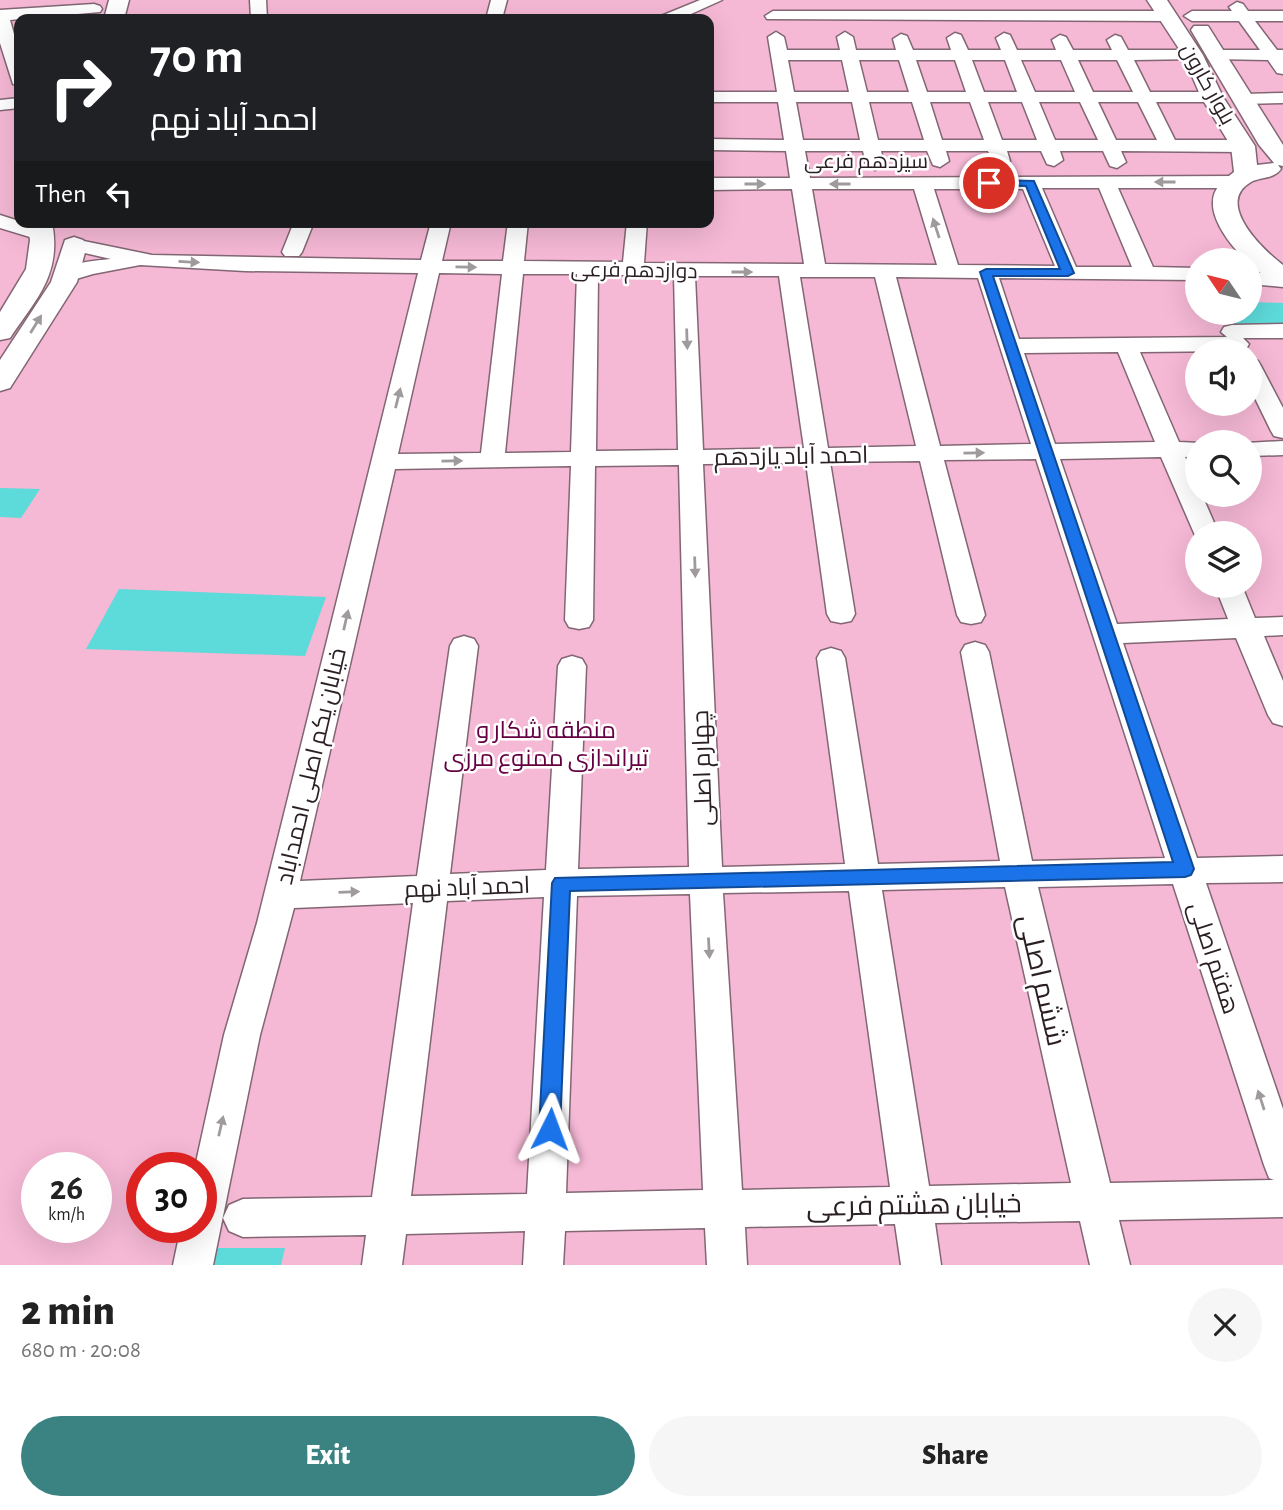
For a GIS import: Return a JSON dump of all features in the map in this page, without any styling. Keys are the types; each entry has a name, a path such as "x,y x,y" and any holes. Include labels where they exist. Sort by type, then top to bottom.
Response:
{"main road":[{"name":"بلوار کارون","path":"1174,8 1212,97 1243,146 1240,177 1227,195 1228,218 1240,241 1283,279"},
{"name":"بلوار کارون","path":"1174,8 1218,55 1243,99 1279,150"},
{"path":"1240,177 1283,168"},
{"path":"0,382 66,276 71,233 41,229 42,265 37,281 3,328"},
{"path":"0,289 3,328"}],"street":[{"path":"679,14 714,0"},
{"path":"1094,0 1169,146"},
{"path":"1231,0 1279,60"},
{"path":"816,272 769,5 838,8 1045,8 1102,16 1174,8 1244,16 1283,16"},
{"path":"838,8 880,184"},
{"path":"891,8 947,183"},
{"path":"944,8 995,146 1019,183 1068,273"},
{"path":"992,8 1063,183"},
{"path":"1045,8 1110,146 1113,177 1145,274"},
{"path":"31,14 94,10"},
{"path":"0,16 10,42"},
{"path":"779,55 1193,55"},
{"path":"1218,55 1279,60"},
{"path":"714,97 1212,97"},
{"path":"1243,99 1283,99"},
{"path":"714,145 1243,146"},
{"name":"سیزدهم فرعی","path":"714,184 1063,183 1113,177 1240,177"},
{"path":"922,183 950,272"},
{"path":"292,252 302,228"},
{"name":"خیابان یکم اصلی احمداباد","path":"192,1265 242,1035 281,895 440,228"},
{"path":"492,461 516,228"},
{"path":"633,270 636,228"},
{"name":"دوازدهم فرعی","path":"71,233 152,261 245,265 1185,275"},
{"path":"66,276 89,268 152,261"},
{"path":"579,620 588,269"},
{"name":"چهارم اصلی","path":"684,271 706,880 727,1265"},
{"path":"789,272 841,614"},
{"path":"884,272 971,615"},
{"name":"هفتم اصلی","path":"986,272 1283,1165"},
{"path":"1262,278 1283,279"},
{"path":"1011,346 1126,345 1283,331"},
{"path":"1126,345 1200,521"},
{"path":"1262,389 1283,430"},
{"path":"1262,449 1283,448"},
{"name":"احمد آباد یازدهم","path":"384,462 1185,449"},
{"path":"1233,598 1283,715"},
{"path":"1107,634 1283,626"},
{"path":"382,1265 464,646"},
{"name":"ششم اصلی","path":"975,652 1018,873 1110,1265"},
{"path":"831,658 921,1265"},
{"path":"543,1265 572,666"},
{"name":"احمد آباد نهم","path":"281,895 561,883 1283,869"},
{"name":"خیابان هشتم فرعی","path":"243,1218 1283,1198"}],"green space":[{"name":"منطقه شکار و تیراندازی ممنوع مرزی","path":"0,0 1283,0 1283,1265 0,1265"}],"building":[{"path":"1262,302 1283,303 1283,329 1237,329 1236,326 1262,326"},
{"path":"0,488 40,489 21,518 0,517"},
{"path":"119,589 326,597 305,656 86,649"},
{"path":"209,1248 285,1248 281,1265 205,1265"}],"route":[{"path":"550,1129 561,883 1185,869 986,272 1068,273 1030,183 989,183"}]}
